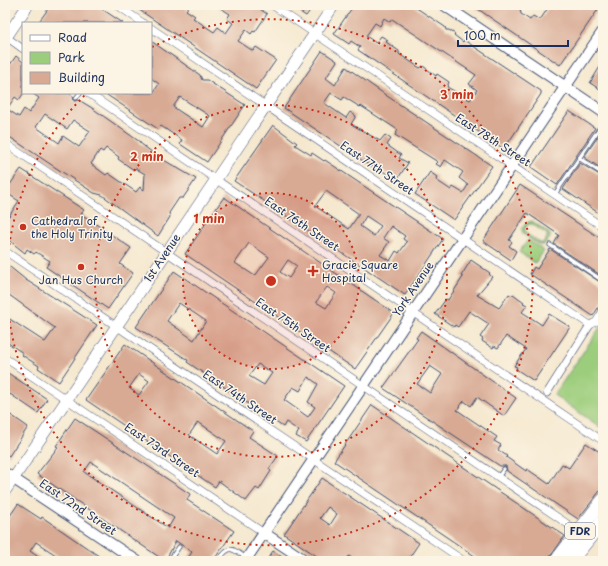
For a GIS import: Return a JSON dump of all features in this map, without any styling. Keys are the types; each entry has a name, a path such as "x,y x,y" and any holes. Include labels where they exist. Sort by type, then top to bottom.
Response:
{"highway":[{"name":"FDR","path":"556,561 603,500"},
{"name":"FDR","path":"571,561 603,521"}],"main road":[{"path":"5,37 28,5"},
{"name":"1st Avenue","path":"5,491 9,476 66,400 334,5"},
{"path":"444,5 603,112"},
{"name":"York Avenue","path":"246,560 603,31"},
{"name":"East 72nd Street","path":"9,476 137,561"},
{"name":"East 73rd Street","path":"264,532 306,561"}],"street":[{"path":"117,5 142,22"},
{"name":"East 78th Street","path":"272,5 603,227"},
{"name":"East 77th Street","path":"152,29 590,325"},
{"path":"5,37 22,48"},
{"name":"East 76th Street","path":"89,94 603,440"},
{"name":"East 75th Street","path":"5,143 569,525"},
{"name":"East 74th Street","path":"5,251 464,561"},
{"path":"547,393 590,325 596,322 603,311"},
{"name":"East 73rd Street","path":"5,358 264,532"}],"lane":[{"path":"76,98 79,94"},
{"path":"555,194 603,123"},
{"path":"579,158 603,174"},
{"path":"550,245 603,281"},
{"path":"498,477 504,469"},
{"path":"169,561 179,546"},
{"path":"218,561 224,551 228,549 233,549 246,560"}],"green space":[{"path":"532,221 550,234 550,238 544,245 539,245 523,234 522,229 526,223","holes":["528,224 532,224 547,234 547,238 544,243 540,243 525,233 525,229"]},
{"path":"528,240 544,251 535,263 519,252"},
{"path":"603,323 603,429 554,395"}],"building":[{"path":"51,5 96,5 122,22 39,22"},
{"path":"132,5 190,5 186,10 195,16 193,18 214,32 218,27 226,33 233,23 227,19 230,14 216,5 254,5 267,14 255,32 253,31 251,34 246,30 238,41 253,51 256,47 276,60 256,89"},
{"path":"289,5 314,5 306,16"},
{"path":"354,5 412,5 445,27 446,30 449,30 455,34 454,35 463,42 464,40 541,91 541,94 504,149 358,50 360,47 351,41 349,44 334,34","holes":["384,18 390,22 392,19 476,75 469,84 477,90 470,100 447,87 449,82 437,74 436,76 423,66 420,68 399,54 399,51 386,42 388,40 381,36 376,43 366,36 375,23 380,26"]},
{"path":"472,5 515,5 520,9 521,14 530,20 533,16 540,20 550,5 594,5 599,8 560,65"},
{"path":"152,42 200,75 202,80 207,80 245,105 207,162 180,144 182,140 161,126 158,129 106,94 152,94 159,84 152,79","holes":["180,97 210,116 203,127 173,107"]},
{"path":"322,51 337,61 326,78 335,85 346,67 492,166 454,220 415,194 430,172 437,177 436,180 451,190 453,187 463,193 468,185 459,178 463,172 445,160 441,167 436,164 438,162 395,135 398,130 361,106 360,107 344,97 342,100 331,93 324,103 346,118 350,112 356,116 351,124 380,141 385,135 391,139 387,145 401,155 399,158 408,163 397,180 373,165 372,167 284,108"},
{"path":"16,56 22,61 23,94 19,100 15,97 7,109 19,117 24,109 29,113 39,98 33,94 70,94 73,96 74,101 79,100 92,108 157,156 196,179 183,198 179,198 169,213 170,217 158,236 102,195 94,193 5,134 5,72","holes":["45,114 67,129 73,120 90,131 79,147 63,136 59,143 36,127","106,148 119,157 118,159 134,170 135,168 145,174 144,190 140,187 136,192 108,173 106,175 91,164 100,150 103,152"]},
{"path":"603,62 603,91 590,83"},
{"path":"569,111 595,128 557,185 531,167"},
{"path":"273,125 297,143 295,145 311,155 312,153 324,161 325,160 443,239 405,295 234,181","holes":["326,191 359,214 349,229 315,206","366,216 381,226 374,236 360,226","391,226 405,236 403,239 407,242 399,253 396,251 390,261 380,255 389,242 383,238"]},
{"path":"601,132 603,134 603,170 584,157"},
{"path":"580,163 603,177 603,216 563,189"},
{"path":"21,169 84,210 81,214 131,248 120,264 133,273 108,309 46,267 50,261 36,252 34,254 27,249 25,253 5,237 5,213 9,216 19,201 5,192 5,184 9,186"},
{"path":"520,185 603,240 603,257 600,262 603,264 603,277 554,244 559,235 527,213 509,240 512,242 509,246 516,251 511,260 483,241"},
{"path":"224,197 394,313 355,369 185,254","holes":["249,243 269,257 255,276 235,263","288,260 297,266 289,278 280,272","327,287 336,293 326,308 316,302"]},
{"path":"550,249 603,284 603,300 593,316 530,274 534,267 537,269"},
{"path":"471,260 490,273 489,274 492,277 477,295 499,308 509,294 512,296 513,294 527,305 522,312 542,325 549,314 570,327 534,381 514,366 526,349 506,336 498,348 494,346 493,348 482,341 483,339 480,337 489,324 469,311 458,327 455,325 454,327 435,314 446,299 448,300 463,277 461,276"},
{"path":"5,263 26,280 97,325 59,382 38,368 39,366 22,355 23,353 5,341 5,316 45,342 55,328 5,292"},
{"path":"174,271 344,386 306,442 296,436 299,431 286,422 283,427 187,362 188,360 136,327","holes":["179,303 206,321 194,340 167,321","258,364 272,373 264,385 249,376","308,377 318,384 308,402 315,407 308,417 284,400 293,387 300,391"]},
{"path":"421,331 516,398 504,416 477,397 471,406 464,401 457,410 497,437 494,441 501,445 498,450 526,471 527,469 549,484 562,464 569,468 586,443 603,454 603,487 578,519 507,471 506,466 500,466 383,388 418,339 416,338","holes":["430,366 442,374 430,393 417,384"]},
{"path":"125,344 253,431 249,437 278,456 269,469 271,471 259,490 256,488 246,501 219,481 215,487 86,400","holes":["139,374 149,381 139,395 129,388","198,422 226,441 217,454 189,435"]},
{"path":"5,371 47,399 38,413 10,394 5,402"},
{"path":"372,405 565,536 547,561 482,561 334,461"},
{"path":"5,411 28,427 9,456 5,453"},
{"path":"75,418 190,494 187,500 234,531 213,561 186,561 192,552 176,541 165,561 37,474 58,447 56,446","holes":["91,462 174,518 168,528 84,472"]},
{"path":"322,478 419,543 407,561 356,561 349,556 346,561 324,561 284,534","holes":["328,507 337,514 330,525 320,518"]},
{"path":"18,504 41,519 42,517 106,561 65,561 36,542 30,551 44,561 5,561 5,523"},
{"path":"273,551 288,561 266,561"}],"place":[{"name":"Cathedral of the Holy Trinity","path":"23,227"},
{"name":"Jan Hus Church","path":"81,267"},
{"name":"Gracie Square Hospital","path":"313,271"}]}
